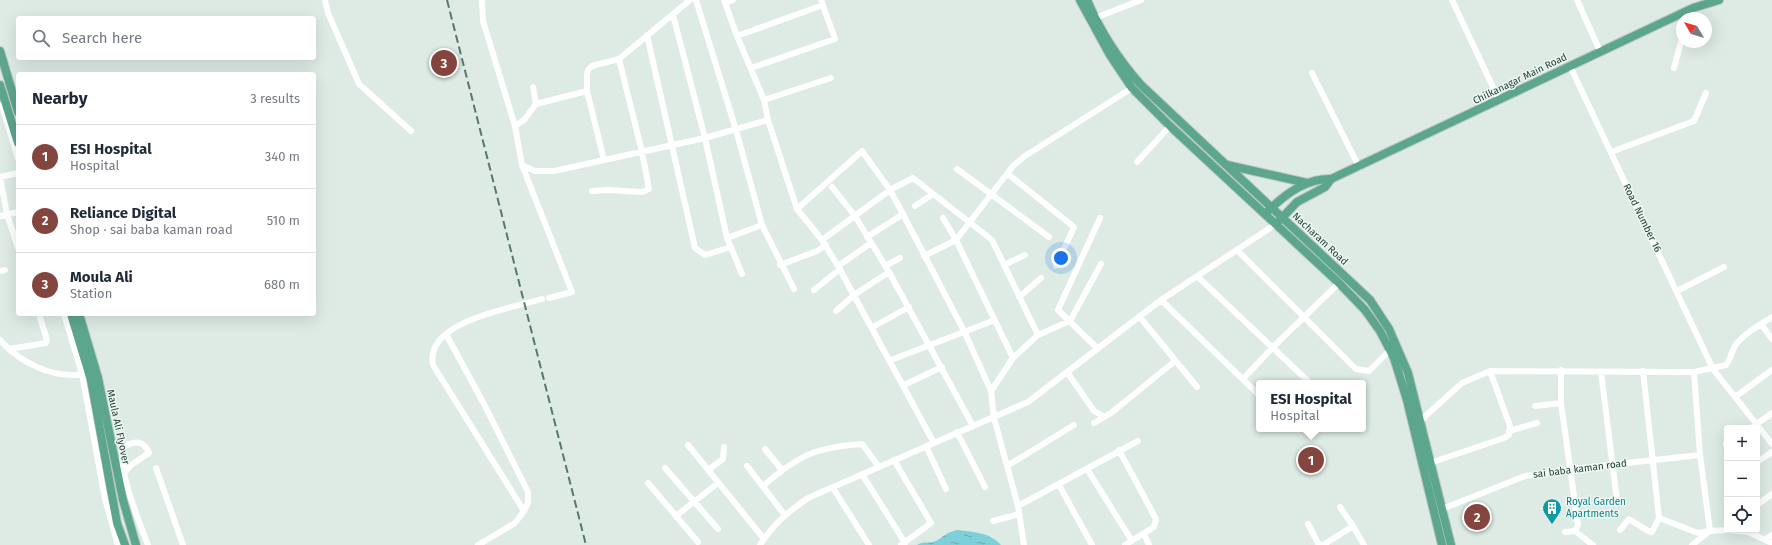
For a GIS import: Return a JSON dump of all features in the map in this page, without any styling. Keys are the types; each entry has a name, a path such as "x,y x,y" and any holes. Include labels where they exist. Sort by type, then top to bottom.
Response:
{"main road":[{"name":"Nacharam Road","path":"1080,0 1110,55 1132,88 1170,126 1339,283 1366,310 1380,331 1394,358 1442,509 1451,545"},
{"name":"Nacharam Road","path":"1087,0 1094,18 1123,64 1141,85 1176,121 1227,165 1370,300 1390,329 1402,356 1420,421 1442,545"},
{"name":"Chilkanagar Main Road","path":"1692,12 1719,0"},
{"name":"Chilkanagar Main Road","path":"1331,179 1600,52 1676,19"},
{"path":"0,51 16,105"},
{"path":"0,84 16,136"},
{"path":"1227,165 1307,183"},
{"path":"1265,214 1288,194 1307,183 1321,179 1331,179"},
{"path":"1276,224 1296,202 1325,187 1331,179"},
{"name":"Maula Ali Flyover","path":"72,316 91,380 116,516 125,545"},
{"name":"Maula Ali Flyover","path":"80,316 98,378 123,500 136,545"}],"street":[{"path":"324,0 328,13 359,84 411,131"},
{"path":"482,0 483,21 515,126 522,165 572,292 549,298"},
{"path":"604,160 588,91 588,70 592,66 619,59 690,0"},
{"path":"696,0 736,130 762,225 780,265 794,289"},
{"path":"733,0 724,1 764,100 768,120 798,209 824,242 839,267 891,360 934,443"},
{"path":"1094,18 1141,0"},
{"path":"1452,0 1499,100"},
{"path":"1578,0 1600,52"},
{"path":"737,36 822,3 835,39 751,68"},
{"path":"673,14 705,138 727,238 742,274"},
{"path":"647,35 695,248 705,255 731,247"},
{"path":"1674,68 1679,48"},
{"path":"592,191 647,191 649,189 642,152 619,59"},
{"name":"Road Number 16","path":"1570,66 1713,369 1735,397 1753,425"},
{"path":"1312,73 1359,167"},
{"path":"764,100 830,78"},
{"path":"533,88 536,104"},
{"path":"924,256 956,240 1013,166 1025,156 1132,88"},
{"path":"515,126 524,120 536,104 588,91"},
{"path":"1610,152 1694,121 1706,93"},
{"path":"0,97 16,152"},
{"path":"522,165 535,171 554,171 705,138 768,120"},
{"path":"1137,162 1170,126"},
{"path":"798,209 862,151 890,190 965,333 990,391 994,418 1018,506 1024,545"},
{"path":"958,169 1049,237"},
{"path":"16,173 0,177 7,214 16,242"},
{"path":"1008,174 1074,227 1056,266"},
{"path":"780,265 817,251 824,242 855,216 890,190 914,178 992,240 1038,335"},
{"path":"832,187 855,216 887,269 973,426"},
{"path":"915,206 933,194"},
{"path":"0,216 16,212"},
{"path":"867,237 903,214"},
{"path":"943,218 956,240 1013,358"},
{"path":"1097,348 1058,310 1100,218"},
{"path":"760,545 769,530 784,514 808,498 1028,402 1161,300 1238,251 1276,224"},
{"path":"727,238 762,225"},
{"path":"814,290 839,267 871,243"},
{"path":"1238,251 1356,369 1369,371 1390,350"},
{"path":"1004,265 1025,254"},
{"path":"836,311 900,258"},
{"path":"990,391 1013,358 1038,335 1070,321 1101,264"},
{"path":"1677,291 1724,267"},
{"path":"1198,277 1307,380"},
{"path":"1019,297 1041,278"},
{"path":"1243,379 1272,348 1339,283"},
{"path":"524,512 433,365 434,349 446,334 482,315 542,299"},
{"path":"1161,300 1256,392"},
{"path":"873,327 909,307"},
{"path":"9,349 46,343 47,340 40,316"},
{"path":"65,316 82,374 105,499 118,545"},
{"path":"1139,316 1196,387"},
{"path":"1420,421 1462,383 1490,371 1561,370 1601,372 1694,372 1713,369 1726,365 1729,362 1734,347 1739,341 1772,317"},
{"path":"891,360 928,345 965,333 995,320"},
{"path":"1761,324 1772,339"},
{"path":"446,334 484,404 528,492 528,503 524,512 515,523 478,545"},
{"path":"0,340 9,349 32,364 56,375 82,374"},
{"path":"1094,423 1103,416 1111,413 1175,361"},
{"path":"904,385 942,367"},
{"path":"1561,370 1561,403 1578,525 1576,531"},
{"path":"1735,397 1772,370"},
{"path":"1427,464 1504,438 1509,434 1510,426 1490,371"},
{"path":"1620,530 1629,519 1652,532 1659,518 1643,371"},
{"path":"1067,372 1094,411 1103,416"},
{"path":"1601,372 1617,501"},
{"path":"1694,372 1700,455 1710,531"},
{"path":"1535,406 1561,403"},
{"path":"1755,425 1772,413"},
{"path":"1509,431 1537,423"},
{"path":"1007,466 1074,425"},
{"path":"957,432 985,487"},
{"name":"Road Number 16","path":"1760,432 1772,444"},
{"path":"1018,506 1138,441"},
{"path":"124,473 131,465 149,453 146,446 136,442 125,446 121,455 124,473 127,488 148,545"},
{"path":"763,486 782,470 804,455 838,446 862,444 879,467"},
{"path":"688,445 764,539"},
{"path":"926,446 946,488"},
{"path":"708,470 723,459 724,447"},
{"path":"765,449 782,470"},
{"path":"1119,450 1156,519 1154,527 1125,545"},
{"path":"1758,461 1772,452"},
{"name":"sai baba kaman road","path":"1442,509 1525,476 1571,468 1613,465 1700,455"},
{"path":"862,474 903,544 931,523 894,460"},
{"path":"747,466 784,514"},
{"path":"156,468 183,545"},
{"path":"665,468 718,529"},
{"path":"1087,469 1132,541"},
{"path":"648,483 698,542"},
{"path":"676,516 718,483"},
{"path":"1059,485 1092,545"},
{"path":"833,488 869,545"},
{"path":"1760,503 1772,494"},
{"path":"1340,508 1364,545"},
{"path":"993,521 1019,514"},
{"path":"1659,518 1698,533 1724,529"},
{"path":"1308,524 1319,545"},
{"path":"1323,545 1353,526"},
{"path":"1565,532 1576,531"},
{"path":"1576,531 1584,542 1593,545"},
{"path":"1692,545 1710,531"},
{"path":"1750,533 1768,542 1772,535"},
{"path":"1144,534 1149,545"}],"water":[{"path":"957,530 975,532 992,537 1001,545 917,545 934,542 947,533"}],"railway":[{"path":"447,0 586,545"}],"place":[{"name":"Moula Ali","path":"444,63"},
{"name":"ESI Hospital","path":"1311,460"},
{"name":"Reliance Digital","path":"1477,517"},
{"name":"Royal Garden Apartments","path":"1552,525"}]}
